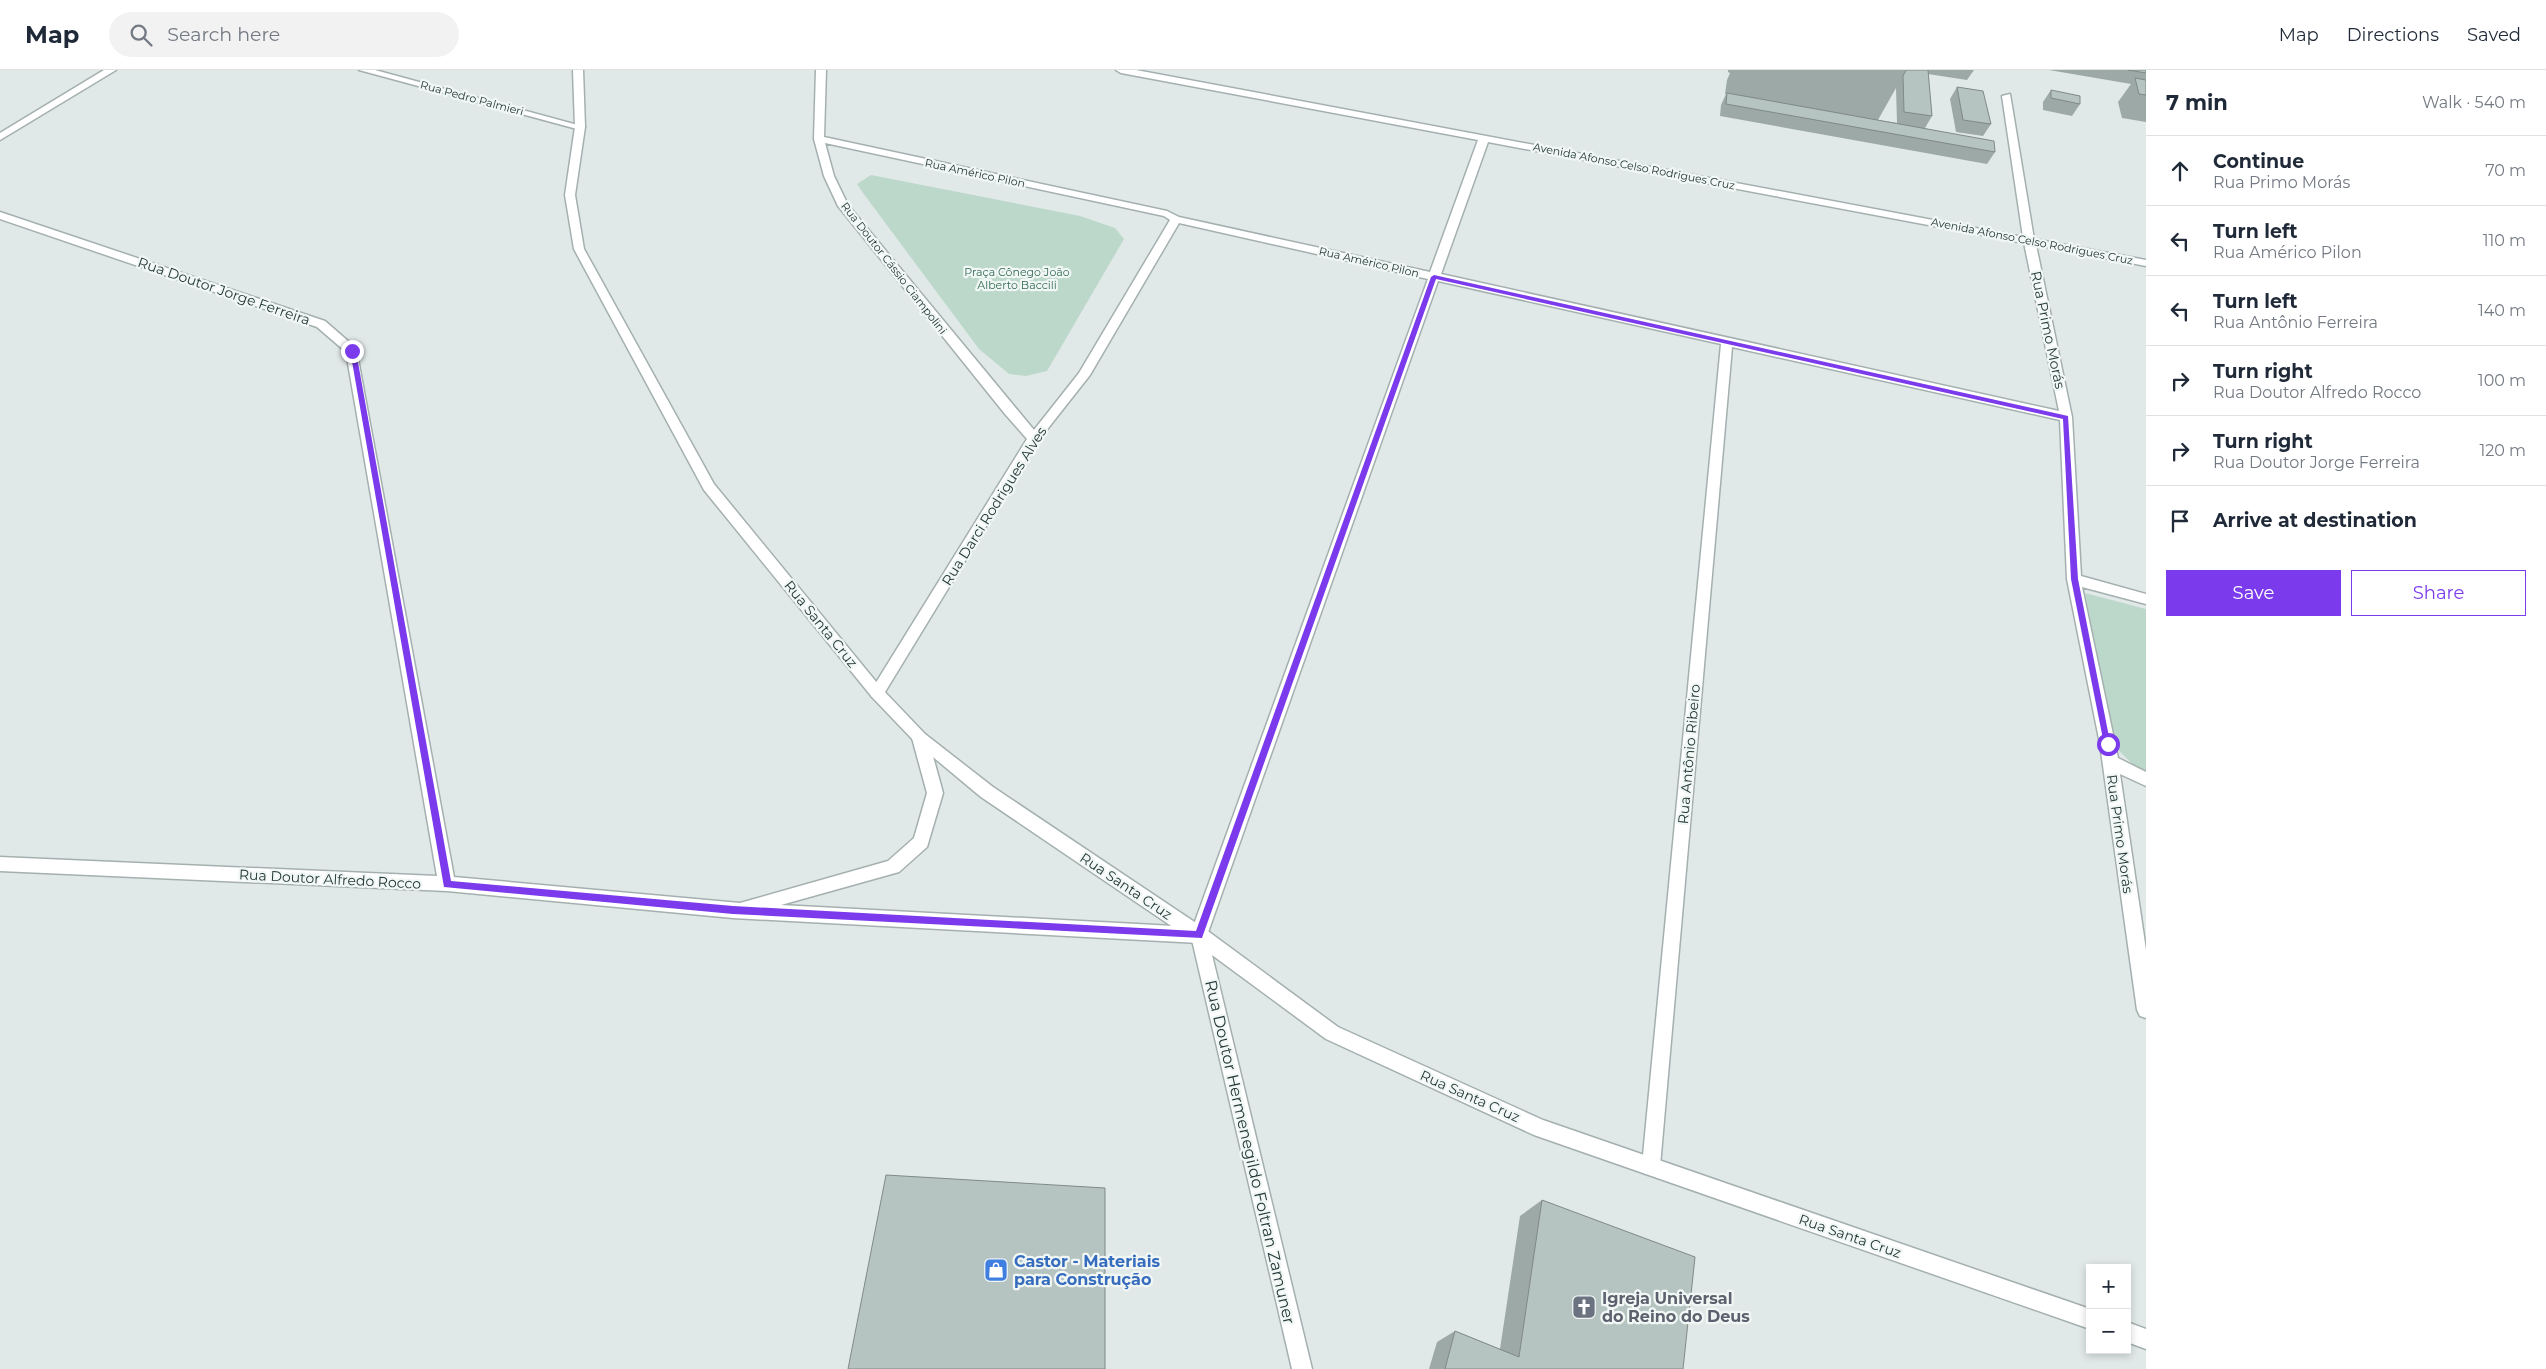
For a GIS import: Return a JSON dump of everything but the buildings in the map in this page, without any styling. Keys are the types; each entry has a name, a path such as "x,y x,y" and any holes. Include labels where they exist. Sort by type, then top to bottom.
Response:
{"street":[{"path":"0,137 111,70"},
{"name":"Rua Pedro Palmieri","path":"364,70 580,126"},
{"name":"Rua Santa Cruz","path":"578,70 580,126 570,195 579,249 709,487 877,693 920,738 987,792 1199,935 1332,1033 1541,1128 2086,1318"},
{"name":"Rua Doutor Cássio Ciampolini","path":"821,70 819,139 829,176 843,206 1003,404 1034,438"},
{"name":"Avenida Afonso Celso Rodrigues Cruz","path":"1121,70 2146,263"},
{"name":"Rua Primo Morás","path":"2007,96 2029,240 2066,417 2074,579 2108,744 2146,1010"},
{"path":"1199,935 1484,138"},
{"name":"Rua Américo Pilon","path":"819,139 1167,214 1176,219 2066,417"},
{"name":"Rua Doutor Jorge Ferreira","path":"0,215 321,324 352,351 447,884"},
{"name":"Rua Darci Rodrigues Alves","path":"877,693 1034,438 1084,375 1176,219"},
{"name":"Rua Antônio Ribeiro","path":"1652,1166 1727,342"},
{"path":"2074,579 2146,599"},
{"path":"733,910 893,867 921,842 935,793 920,738"},
{"path":"2109,761 2146,779"},
{"name":"Rua Doutor Alfredo Rocco","path":"0,864 447,884 733,910 1199,935"},
{"name":"Rua Doutor Hermenegildo Foltran Zamuner","path":"1199,935 1302,1369"},
{"path":"2131,1333 2146,1339"}],"green space":[{"name":"Praça Cônego João Alberto Baccili","path":"871,175 1080,216 1115,228 1124,239 1047,371 1026,376 1009,374 979,349 857,184"},
{"path":"2085,593 2146,609 2146,777 2112,744"}],"place":[{"name":"Castor - Materiais para Construção","path":"996,1270"},
{"name":"Igreja Universal do Reino do Deus","path":"1584,1307"}],"route":[{"path":"352,351 447,884 733,910 1199,935 1434,277 2066,417 2074,579 2108,744"}]}
